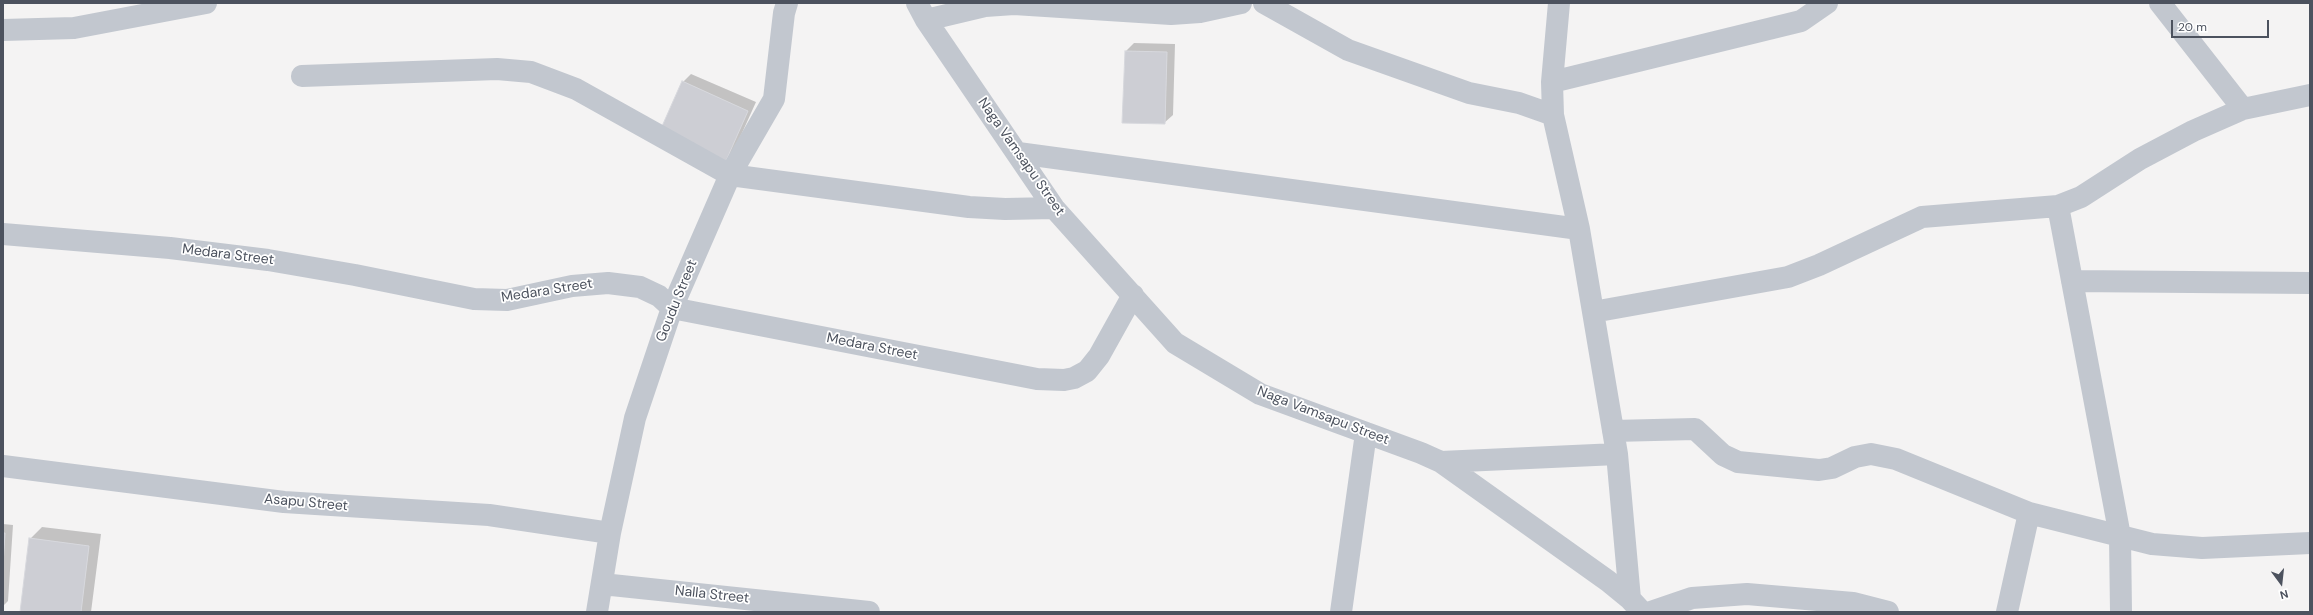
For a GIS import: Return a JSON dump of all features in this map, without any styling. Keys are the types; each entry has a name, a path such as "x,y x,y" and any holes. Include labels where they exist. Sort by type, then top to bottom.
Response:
{"street":[{"path":"3,30 74,28 206,3"},
{"name":"Goudu Street","path":"597,612 610,533 635,418 672,308 730,175 774,99 784,13 787,3"},
{"path":"922,12 1014,4 1171,14 1200,12 1241,3"},
{"path":"1264,3 1348,50 1469,93 1519,103 1553,115"},
{"path":"1559,3 1552,82 1553,115 1579,229 1617,454 1636,606"},
{"path":"1552,82 1801,21 1826,3"},
{"path":"2160,3 2243,109"},
{"name":"Naga Vamsapu Street","path":"922,12 1054,208 1175,343 1260,394 1441,462 1636,606"},
{"path":"302,76 497,69 531,72 576,89 730,175 969,207 1005,209 1054,208"},
{"path":"1593,312 1788,277 1819,265 1922,216 2058,206 2081,197 2140,159 2193,130 2243,109 2310,95"},
{"path":"1018,153 1579,229"},
{"path":"2058,206 2120,536 2121,612"},
{"name":"Medara Street","path":"3,234 170,248 268,260 356,275 474,299 507,300 572,286 608,283 640,287 659,296 672,308 1037,379 1064,380 1074,378 1087,371 1099,356 1133,295"},
{"path":"2072,281 2310,283"},
{"path":"1613,431 1681,428 1695,430 1723,455 1738,462 1819,470 1832,468 1855,457 1871,454 1896,459 2029,513 2152,544 2202,548 2310,543"},
{"path":"1341,612 1366,433"},
{"path":"1441,462 1617,454"},
{"name":"Asapu Street","path":"3,466 284,502 489,515 610,533"},
{"path":"2007,612 2029,513"},
{"name":"Nalla Street","path":"602,584 869,612"},
{"path":"1651,612 1692,598 1747,594 1854,602 1888,612"}],"building":[{"path":"1125,51 1167,52 1165,124 1122,123"},
{"path":"682,81 748,111 725,163 659,133"},
{"path":"3,533 5,533 3,565"},
{"path":"29,538 89,546 81,612 20,612"}]}
